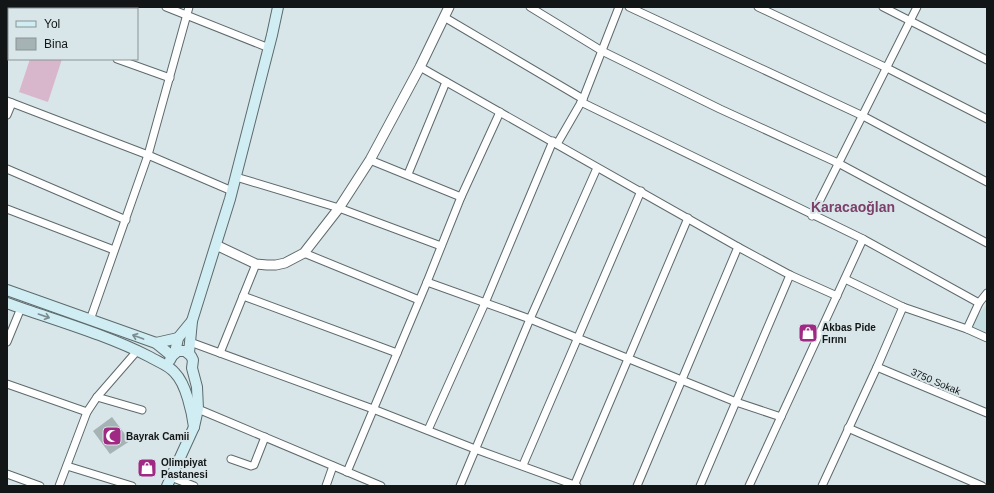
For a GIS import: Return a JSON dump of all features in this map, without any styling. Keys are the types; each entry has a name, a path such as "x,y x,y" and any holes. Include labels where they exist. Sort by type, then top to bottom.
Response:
{"main road":[{"path":"169,481 194,427 197,387 192,368 193,360 189,353 192,321 236,177 278,7"},
{"path":"7,290 156,343 173,354"},
{"path":"7,303 137,351 180,374 186,373 192,368"},
{"path":"192,321 178,338 170,360 173,370 195,410"},
{"path":"156,343 178,338"},
{"path":"173,354 181,350 189,353"}],"street":[{"path":"166,7 269,48"},
{"path":"90,320 148,155 189,7"},
{"path":"216,245 256,264 276,265 285,263 304,253 339,208 370,160 420,67 449,7"},
{"path":"530,7 602,51 720,109 838,163 987,243"},
{"path":"428,430 555,143 582,100 619,7"},
{"path":"629,7 863,116 987,182"},
{"path":"758,7 887,68 987,119"},
{"path":"883,7 987,60"},
{"path":"812,216 917,7"},
{"path":"444,17 582,100 812,216 863,239 979,303"},
{"path":"120,60 170,78"},
{"path":"420,67 738,247 790,275 837,296"},
{"path":"408,174 446,82"},
{"path":"7,115 9,102 148,155 232,191"},
{"path":"347,472 461,197 500,112"},
{"path":"370,160 408,174 461,197"},
{"path":"460,486 530,320 597,168"},
{"path":"7,169 126,220"},
{"path":"236,177 339,208 441,246"},
{"path":"523,465 640,191"},
{"path":"7,209 114,250"},
{"path":"190,342 373,408 575,486 688,218"},
{"path":"749,486 863,239"},
{"path":"637,486 738,247"},
{"path":"304,253 419,300"},
{"path":"220,353 256,264"},
{"path":"700,486 790,275"},
{"path":"845,279 904,307 967,329 987,338"},
{"path":"427,282 530,320 736,402 781,417"},
{"path":"967,329 979,303 987,293"},
{"path":"243,296 397,353"},
{"path":"822,486 878,367 904,307"},
{"path":"7,342 21,308"},
{"path":"59,486 87,412 97,397 137,351"},
{"name":"3750 Sokak","path":"878,367 987,413"},
{"path":"7,384 87,412"},
{"path":"97,397 142,410"},
{"path":"195,410 265,437 381,486"},
{"path":"848,428 982,486"},
{"path":"231,459 251,466 254,465 265,437"},
{"path":"67,466 132,486"},
{"path":"326,486 333,466"},
{"path":"7,474 40,486"},
{"path":"169,481 194,486"}],"shaded area":[{"path":"30,60 62,60 48,102 19,92"},
{"path":"987,304 987,336 968,328"}],"building":[{"name":"Bayrak Camii","path":"112,417 130,441 110,454 93,431"}],"place":[{"name":"Akbas Pide Fırını","path":"808,333"},
{"name":"Bayrak Camii","path":"112,436"},
{"name":"Olimpiyat Pastanesi","path":"147,468"}],"district":[{"name":"Karacaoğlan","path":"853,207"}]}
